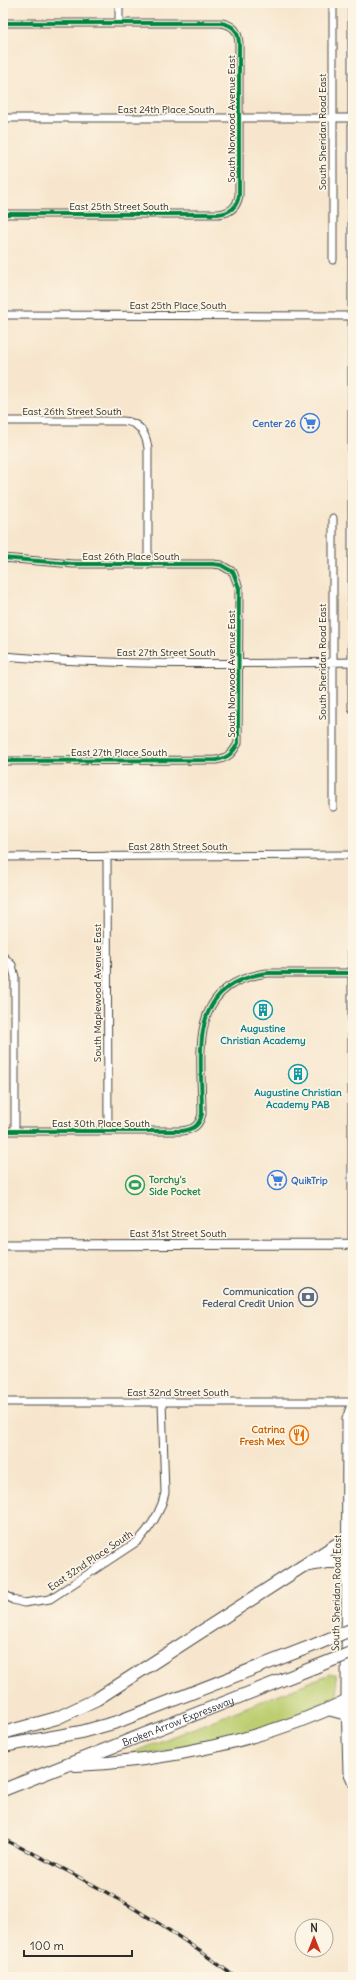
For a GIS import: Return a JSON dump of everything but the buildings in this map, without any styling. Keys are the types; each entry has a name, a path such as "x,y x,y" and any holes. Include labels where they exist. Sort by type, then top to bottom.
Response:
{"highway":[{"path":"3,1732 57,1718 97,1699 347,1538"},
{"path":"303,1566 327,1562 350,1562"},
{"name":"Broken Arrow Expressway","path":"3,1746 60,1737 117,1722 353,1629"},
{"name":"Broken Arrow Expressway","path":"3,1790 353,1652"},
{"path":"67,1765 121,1763 216,1745 272,1730 346,1701"},
{"path":"328,1709 347,1714"}],"main road":[{"path":"353,3 353,708"},
{"path":"353,925 353,1245"},
{"name":"East 31st Street South","path":"3,1245 353,1245"},
{"name":"South Sheridan Road East","path":"353,1402 347,1419 347,1538 350,1562 346,1701 348,1772 353,1783"}],"street":[{"path":"3,23 119,23 119,3"},
{"name":"South Sheridan Road East","path":"333,3 333,260"},
{"name":"South Norwood Avenue East","path":"119,23 221,23 228,24 235,28 239,36 239,195 234,209"},
{"name":"East 24th Place South","path":"3,118 353,118"},
{"name":"East 25th Street South","path":"3,214 218,214 228,213 234,209"},
{"name":"East 25th Place South","path":"3,314 353,316"},
{"name":"East 26th Street South","path":"3,421 123,421 134,423 140,427 145,434 148,448 148,565"},
{"name":"South Sheridan Road East","path":"333,518 333,807"},
{"name":"East 26th Place South","path":"3,558 73,564 213,564 221,565 233,572"},
{"name":"South Norwood Avenue East","path":"233,572 239,588 240,662 239,734 238,743 233,752"},
{"name":"East 27th Street South","path":"3,656 120,662 352,662"},
{"name":"East 27th Place South","path":"3,761 216,760 226,757 233,752"},
{"name":"East 28th Street South","path":"3,857 353,855"},
{"name":"South Maplewood Avenue East","path":"107,856 108,1131"},
{"path":"3,956 9,961 14,970 15,977 15,1131"},
{"name":"East 30th Place South","path":"3,1131 182,1131 194,1128 198,1125 202,1114 202,1041 204,1021 210,1005 228,986 250,975 267,973 353,973"},
{"name":"East 32nd Place South","path":"3,1593 13,1600 24,1603 50,1599 138,1541 149,1529 163,1504 162,1401"},
{"name":"East 32nd Street South","path":"3,1402 353,1402"}],"green space":[{"path":"330,1674 336,1674 338,1702 301,1716 220,1741 121,1759 121,1757"}],"railway":[{"path":"3,1839 93,1885 152,1919 235,1977"}],"cycle path":[{"path":"3,23 221,23 229,25 236,31 239,43 239,195 237,203 232,209 218,214 3,214"},
{"path":"3,558 73,564 221,565 233,572 239,588 238,743 230,754 224,758 216,760 3,761"},
{"path":"3,1131 182,1131 193,1128 198,1124 202,1114 201,1045 204,1025 211,1006 223,991 241,980 267,973 353,973"}],"place":[{"name":"Center 26","path":"310,423"},
{"name":"Augustine Christian Academy","path":"263,1010"},
{"name":"Augustine Christian Academy PAB","path":"298,1074"},
{"name":"QuikTrip","path":"277,1180"},
{"name":"Torchy's Side Pocket","path":"135,1185"},
{"name":"Communication Federal Credit Union","path":"308,1297"},
{"name":"Catrina Fresh Mex","path":"299,1435"}]}
